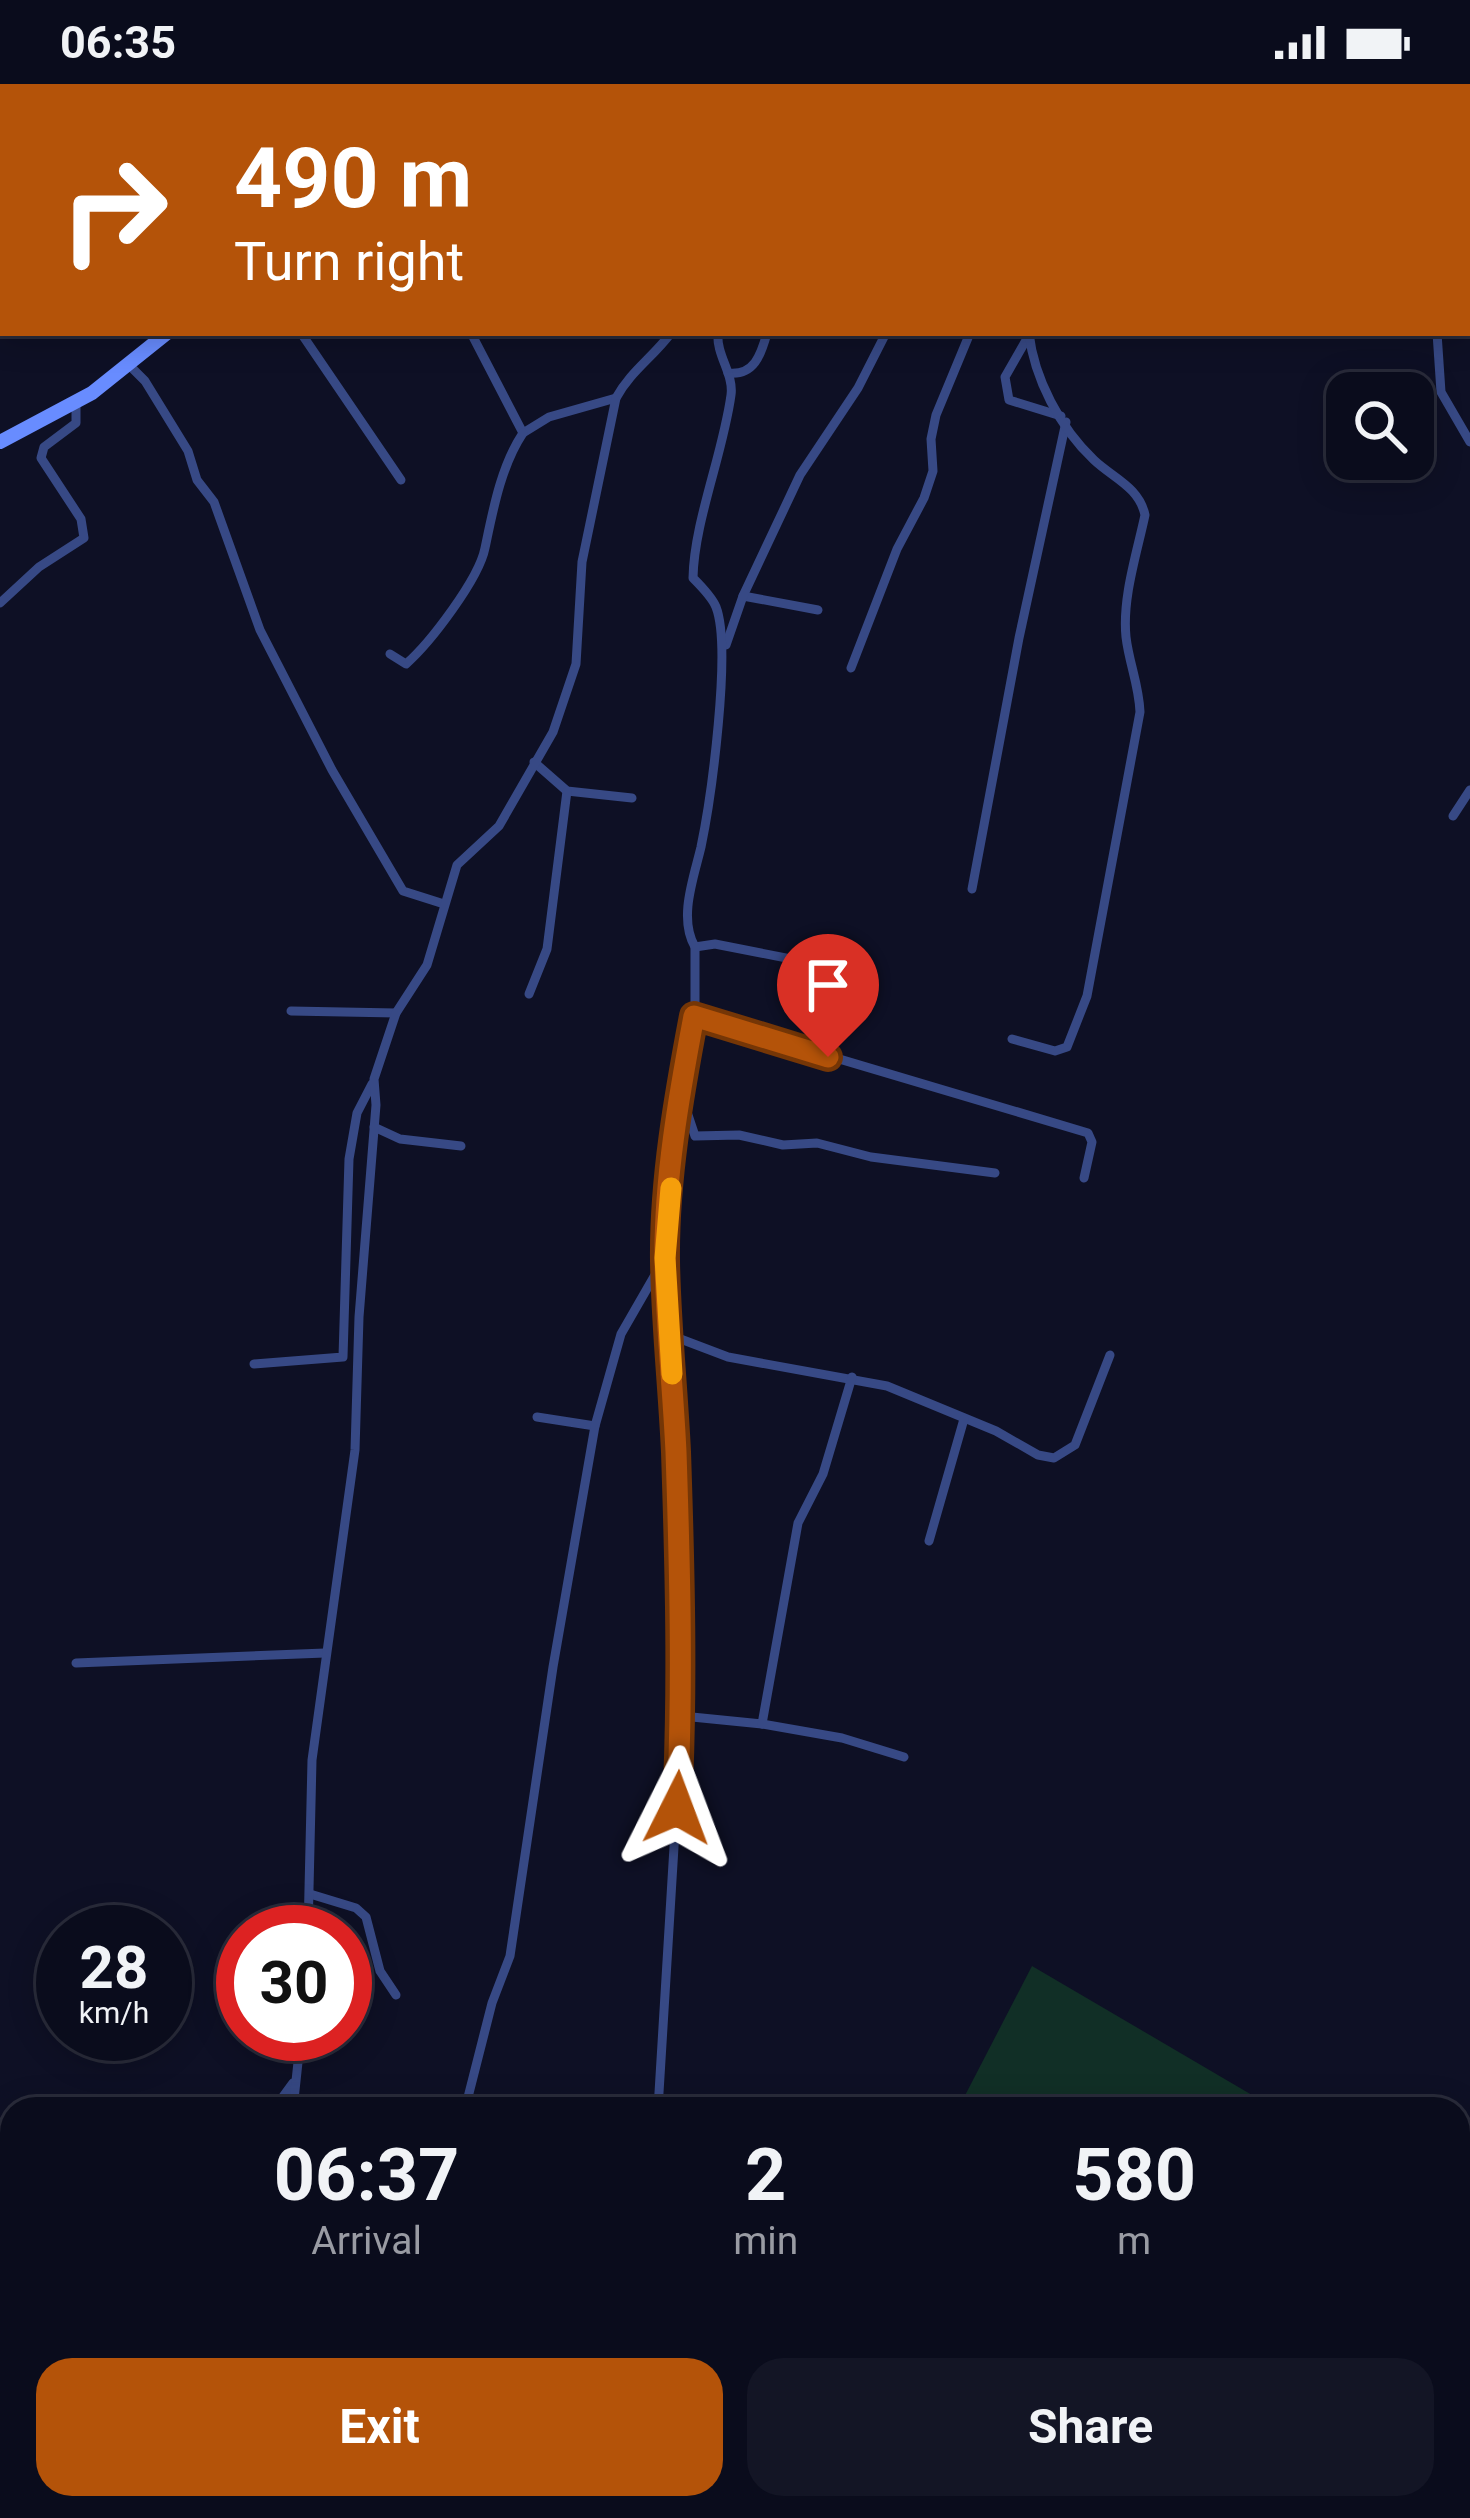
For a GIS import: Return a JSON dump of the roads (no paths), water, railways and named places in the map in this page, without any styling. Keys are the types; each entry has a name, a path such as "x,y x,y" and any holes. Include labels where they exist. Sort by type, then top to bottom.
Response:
{"main road":[{"path":"0,442 76,401 130,366 164,336"}],"street":[{"path":"303,336 401,480"},
{"path":"473,336 523,433"},
{"path":"254,1364 344,1357 349,1159 357,1113 396,1013 427,965 457,865 499,826 553,732 576,664 581,562 616,398 628,376 651,359 669,336"},
{"path":"718,336 733,388 694,551 693,578 716,604 725,651"},
{"path":"728,373 740,374 754,365 766,336"},
{"path":"659,2097 682,1716 665,1258 679,1098 694,1016 695,946 689,937 687,908 702,838 725,651 743,596 800,475 858,388 884,336"},
{"path":"851,668 896,549 925,498 933,471 931,439 936,415 969,336"},
{"path":"1028,336 1005,377 1009,400 1064,419"},
{"path":"1012,1039 1055,1051 1067,1047 1082,1017 1140,712 1126,635 1145,515 1142,501 1096,461 1064,419 1034,369 1029,336"},
{"path":"1436,336 1442,392 1470,442"},
{"path":"130,366 146,381 188,451 197,480 214,502 260,630 343,788 404,891 443,904"},
{"path":"390,654 406,664 453,610 485,551 486,532 511,450 523,433 550,417 616,398"},
{"path":"0,603 39,567 84,538 81,519 41,458 44,447 76,423 76,401"},
{"path":"972,889 1064,419"},
{"path":"743,596 818,610"},
{"path":"534,763 567,791 632,798"},
{"path":"1453,815 1470,790"},
{"path":"529,994 547,949 567,791"},
{"path":"695,946 715,944 827,966"},
{"path":"291,1011 396,1013"},
{"path":"694,1016 1088,1133 1092,1142 1084,1178"},
{"path":"309,1905 312,1760 355,1450 374,1079"},
{"path":"679,1098 695,1136 817,1143 871,1157 995,1173"},
{"path":"374,1127 400,1139 461,1145"},
{"path":"468,2097 492,2003 510,1956 595,1426 621,1334 665,1258"},
{"path":"348,1293 359,1316"},
{"path":"670,1335 728,1357 887,1386 996,1431 1038,1455 1062,1456 1075,1445 1110,1355"},
{"path":"762,1724 798,1523 823,1474 852,1377"},
{"path":"538,1417 595,1426"},
{"path":"928,1541 964,1419"},
{"path":"76,1663 325,1653"},
{"path":"682,1716 842,1738 904,1757"},
{"path":"310,1894 356,1908 366,1917 380,1971 396,1996"},
{"path":"294,2097 298,2061"},
{"path":"283,2097 296,2079"}]}
